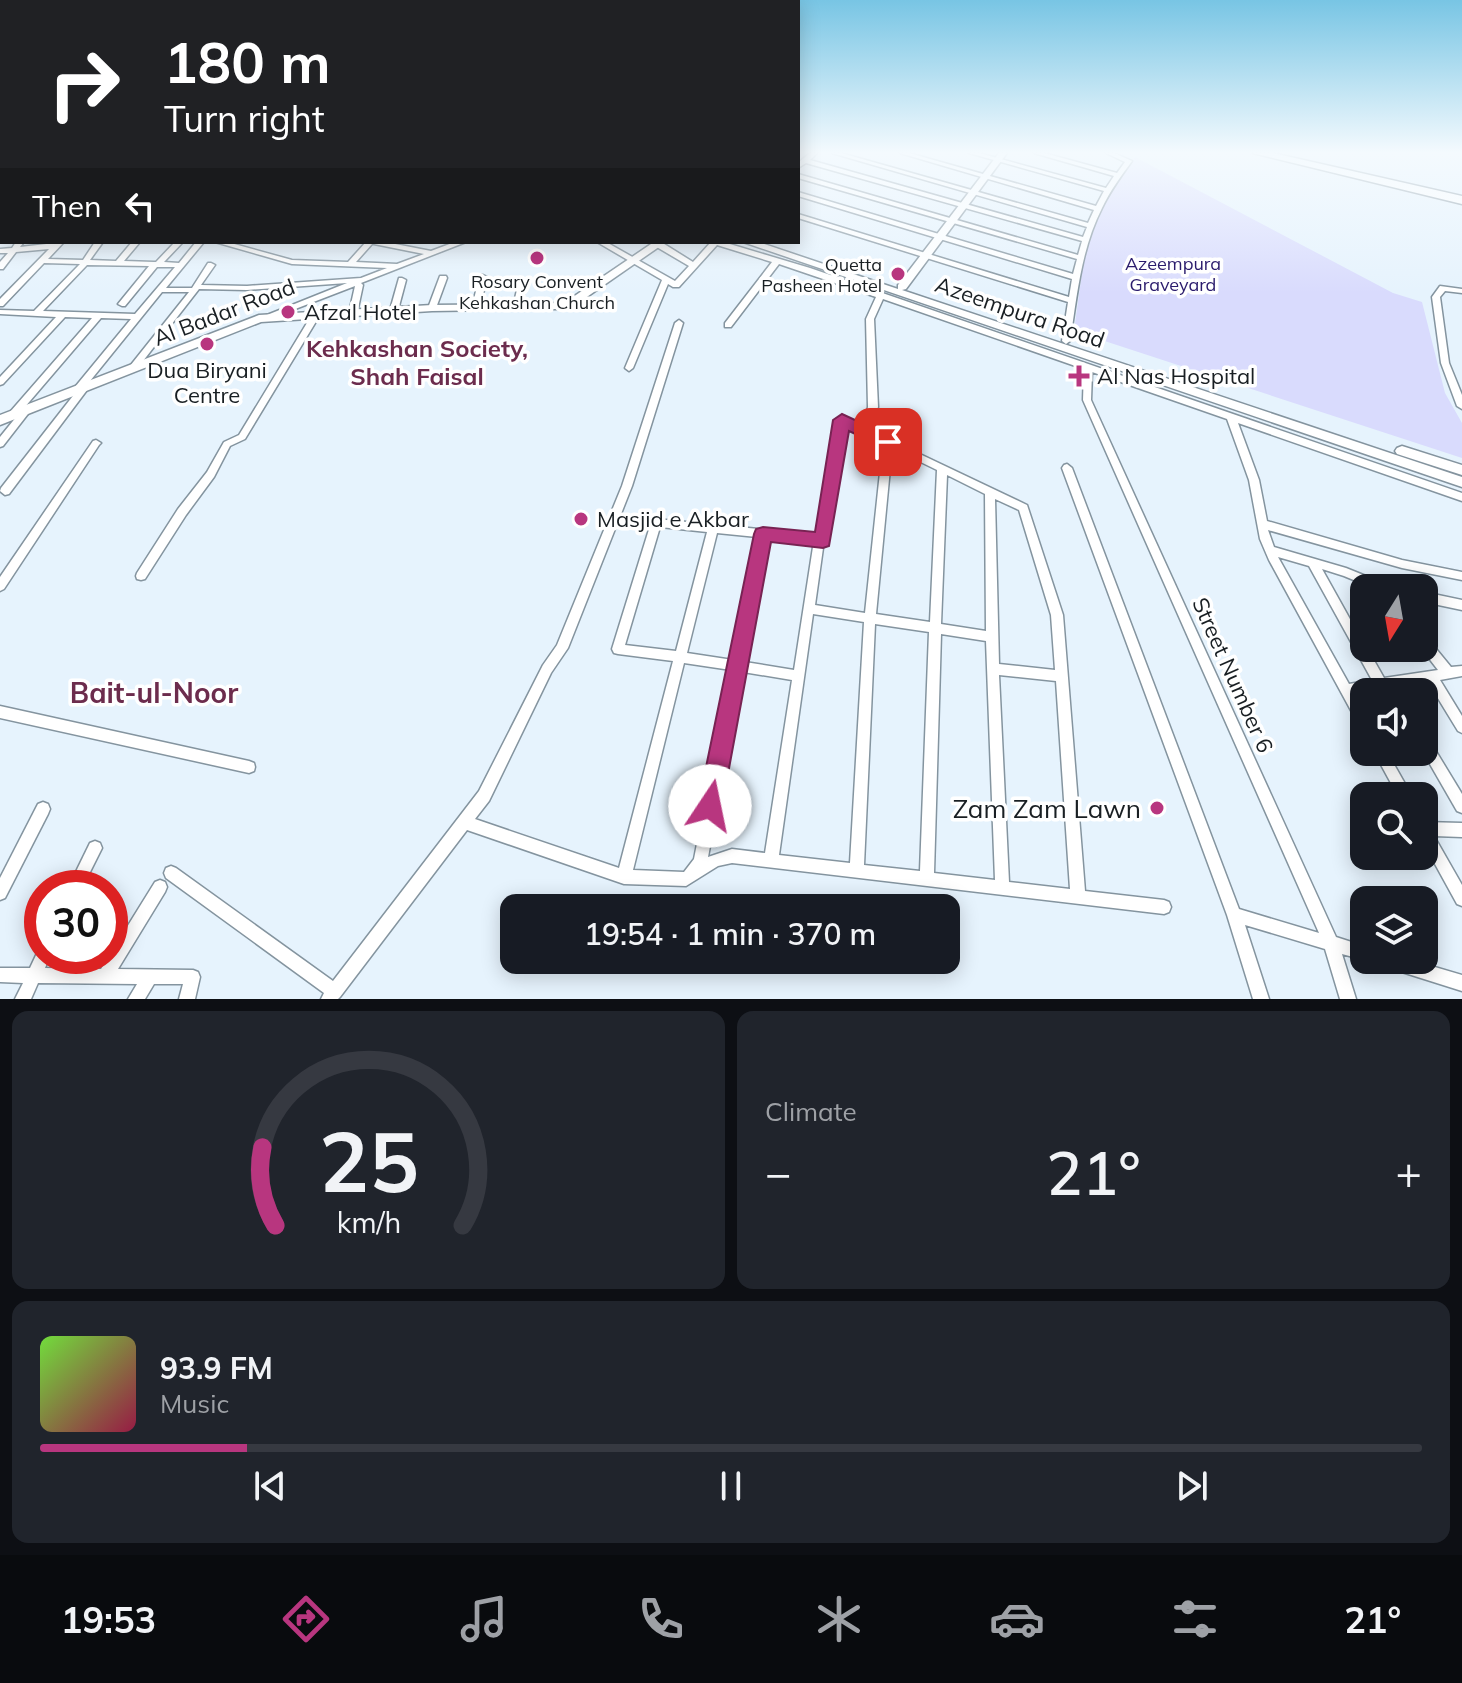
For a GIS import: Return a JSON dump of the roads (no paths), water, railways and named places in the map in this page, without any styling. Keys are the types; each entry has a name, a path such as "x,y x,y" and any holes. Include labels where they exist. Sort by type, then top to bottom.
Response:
{"main road":[{"path":"902,287 969,200"},
{"path":"259,319 432,308 552,307 577,299 658,244"},
{"name":"Azeempura Road","path":"754,244 1462,482"},
{"name":"Azeempura Road","path":"774,244 1462,470"},
{"name":"Al Badar Road","path":"13,415 259,319"}],"street":[{"path":"817,200 1077,278"},
{"path":"879,200 1080,258"},
{"path":"940,200 1084,239"},
{"path":"998,200 1089,225"},
{"path":"1068,200 1096,208"},
{"path":"1066,341 1084,239 1101,200"},
{"path":"800,217 1072,301"},
{"path":"0,267 18,244"},
{"path":"0,251 58,244"},
{"path":"0,304 58,244"},
{"path":"35,314 97,244"},
{"path":"118,263 134,244"},
{"path":"122,304 177,244"},
{"path":"5,491 137,317 198,244"},
{"path":"226,244 292,262 398,266"},
{"path":"255,252 265,244"},
{"path":"351,263 366,244"},
{"path":"379,244 431,253"},
{"name":"Al Badar Road","path":"259,319 456,244"},
{"path":"604,244 676,285 714,244"},
{"path":"662,244 693,265"},
{"path":"722,244 1462,497"},
{"path":"42,261 178,265"},
{"path":"728,325 777,261"},
{"path":"133,368 211,265"},
{"path":"476,307 483,277"},
{"path":"432,308 443,278"},
{"path":"394,310 402,280"},
{"path":"629,368 666,280"},
{"path":"159,290 360,283 353,313"},
{"path":"517,307 522,283"},
{"path":"1462,291 1443,288 1436,297 1445,363 1462,406"},
{"path":"870,419 873,407 870,319 880,297"},
{"path":"0,312 137,317"},
{"path":"0,382 62,315"},
{"path":"141,576 182,512 211,474 227,444 242,437 316,315"},
{"path":"0,444 13,415 98,316"},
{"path":"171,873 332,996 484,796 547,669 562,648 627,486 679,323"},
{"name":"Street Number 6","path":"1088,367 1087,400 1331,943 1348,999"},
{"path":"1232,419 1254,480 1270,550 1350,699"},
{"path":"771,860 818,547 823,540 842,420 1023,508 1057,615 1078,896"},
{"path":"857,869 870,618 888,442"},
{"path":"0,586 96,443"},
{"path":"1067,468 1234,915 1261,999"},
{"path":"927,877 942,469"},
{"path":"990,492 992,637 1002,886"},
{"path":"799,676 618,649 656,523 823,540"},
{"path":"1263,524 1402,564 1462,576"},
{"path":"624,877 713,529"},
{"path":"686,879 700,862 763,534"},
{"path":"1270,550 1350,576"},
{"path":"1313,563 1347,626 1382,678"},
{"path":"1438,600 1462,605"},
{"path":"809,609 992,637"},
{"path":"1438,660 1448,673"},
{"path":"994,669 1062,676"},
{"path":"1423,678 1462,671"},
{"path":"1431,676 1462,727"},
{"path":"1345,690 1350,690"},
{"path":"0,712 249,767"},
{"path":"1438,766 1462,806"},
{"path":"0,893 43,809"},
{"path":"466,823 624,877 686,879 715,860 732,856 1164,907"},
{"path":"1438,830 1462,830"},
{"path":"84,870 95,848"},
{"path":"1438,855 1462,899"},
{"path":"105,976 160,887"},
{"path":"1234,915 1350,949"},
{"path":"1432,974 1462,983"},
{"path":"0,975 193,977 187,999"},
{"path":"23,999 34,976"},
{"path":"136,999 150,976"}],"place":[{"name":"Rosary Convent Kehkashan Church","path":"537,258"},
{"name":"Quetta Pasheen Hotel","path":"898,274"},
{"name":"Afzal Hotel","path":"288,312"},
{"name":"Dua Biryani Centre","path":"207,344"},
{"name":"Al Nas Hospital","path":"1079,376"},
{"name":"Masjid e Akbar","path":"581,519"},
{"name":"Zam Zam Lawn","path":"1157,808"}],"district":[{"name":"Kehkashan Society, Shah Faisal","path":"417,362"},
{"name":"Bait-ul-Noor","path":"154,692"}],"park label":[{"name":"Azeempura Graveyard","path":"1173,273"}]}
